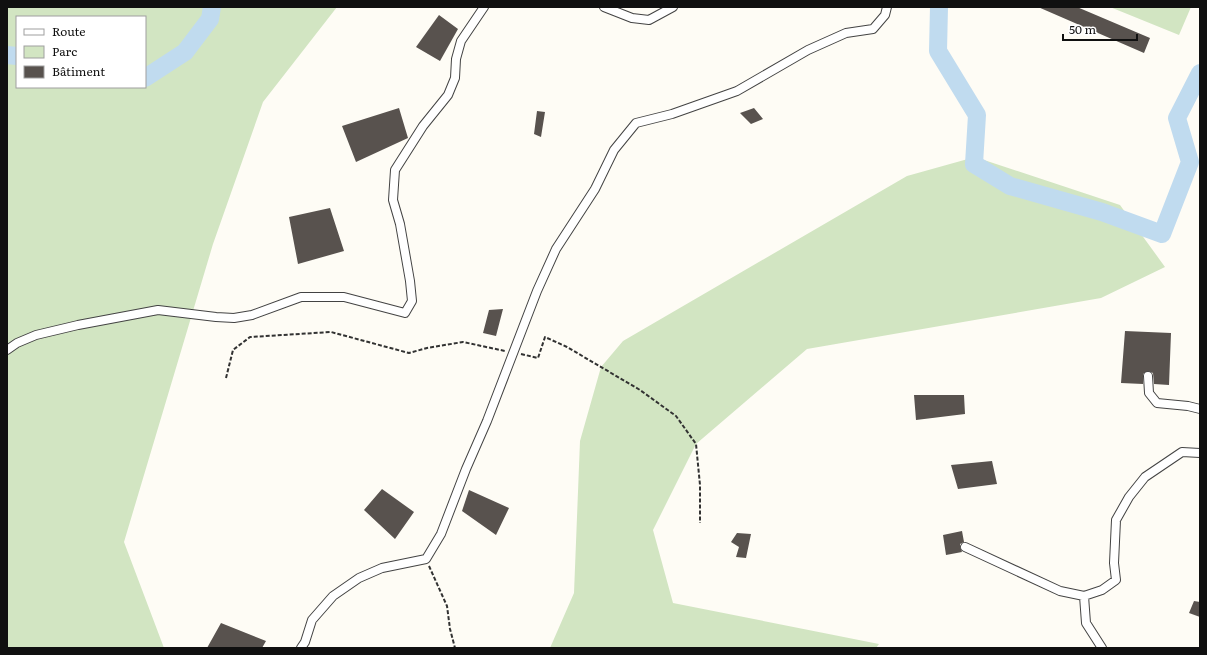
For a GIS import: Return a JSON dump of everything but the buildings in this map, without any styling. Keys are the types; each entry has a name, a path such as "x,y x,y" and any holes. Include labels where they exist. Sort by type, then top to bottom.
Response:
{"street":[{"path":"7,350 17,343 36,335 78,325 158,310 234,318 252,315 301,297 344,297 405,313 412,301 400,224 393,200 396,170 423,126 448,95 455,78 456,59 461,41 484,7"},
{"path":"604,7 632,18 649,20 673,7"},
{"path":"301,648 305,642 312,620 333,596 359,578 382,568 426,560 441,534 466,469 487,421 537,291 556,249 595,189 614,150 636,123 672,114 737,91 808,50 846,33 873,29 885,15 887,7"},
{"path":"1148,376 1149,393 1157,403 1188,406 1200,409"},
{"path":"965,547 1060,591 1084,596 1102,590 1116,580 1114,563 1116,520 1129,497 1145,477 1182,452 1200,453"},
{"path":"1084,596 1086,623 1102,648"}],"path":[{"path":"226,378 234,350 250,337 331,332 409,354 427,348 463,342 538,358 545,337 566,347 640,390 676,416 696,444 700,485 700,523"},
{"path":"426,560 447,606 455,648"}],"green space":[{"path":"7,7 337,7 263,102 213,244 124,542 164,648 7,648"},
{"path":"1110,7 1191,7 1179,35"},
{"path":"975,157 1120,205 1165,267 1101,298 807,349 696,444 653,530 673,603 879,644 876,648 550,648 574,593 580,441 601,367 623,341 907,176"}],"waterway":[{"path":"146,77 185,52 210,19 212,7"},
{"path":"939,7 938,51 977,115 974,164 1010,186 1102,212 1162,234 1190,162 1177,118 1200,73"},
{"path":"7,55 16,56"}]}
